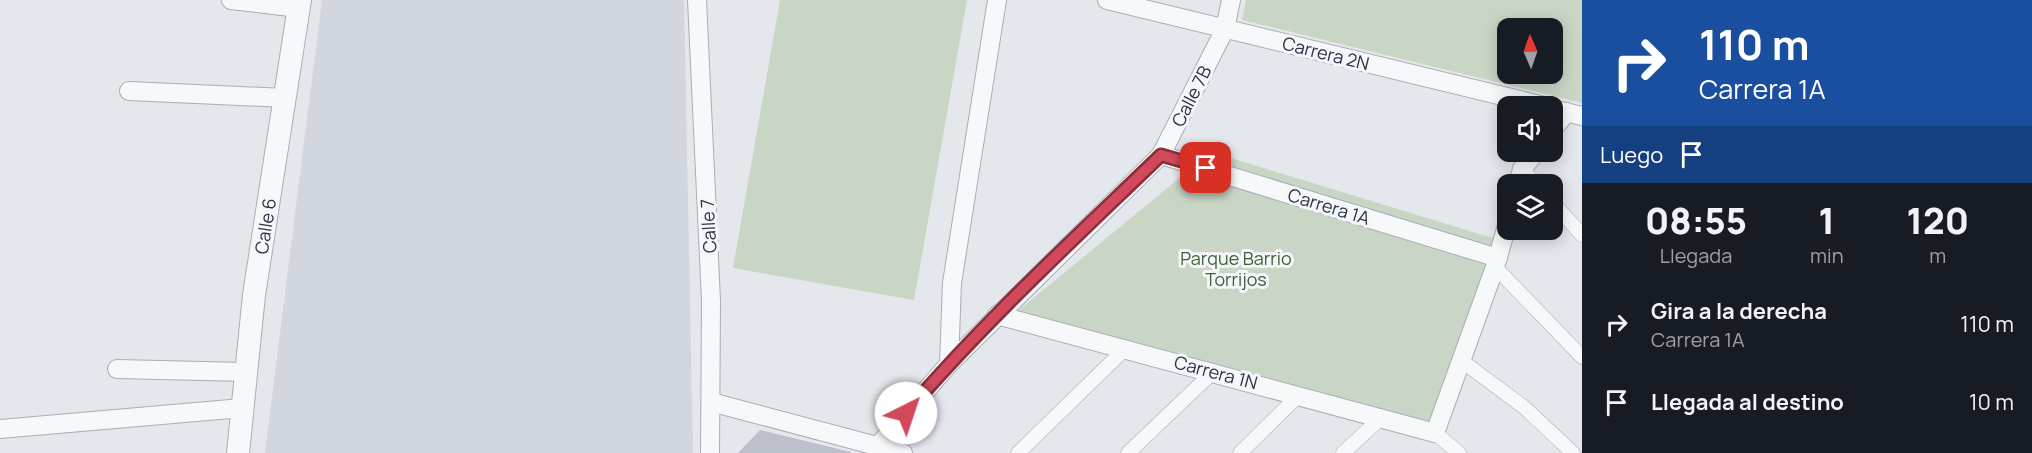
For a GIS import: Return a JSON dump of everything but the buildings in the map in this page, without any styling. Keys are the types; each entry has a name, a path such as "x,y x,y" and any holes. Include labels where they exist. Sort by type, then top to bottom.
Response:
{"street":[{"path":"231,0 299,4"},
{"name":"Calle 7","path":"697,0 711,301 710,453"},
{"path":"949,364 952,283 997,0"},
{"name":"Carrera 2N","path":"1107,0 1503,96"},
{"name":"Calle 7B","path":"878,446 949,364 1161,155 1225,29 1231,0"},
{"name":"Calle 6","path":"238,453 244,372 299,4"},
{"path":"129,91 285,98"},
{"name":"Carrera 1A","path":"1161,155 1496,262"},
{"path":"1563,214 1582,234"},
{"path":"1459,453 1435,433 1503,240"},
{"path":"1496,262 1582,357"},
{"name":"Carrera 1N","path":"997,315 1435,433"},
{"path":"1018,453 1126,348"},
{"path":"1462,361 1525,408 1573,453"},
{"path":"117,369 244,372"},
{"path":"1128,453 1213,372"},
{"path":"1240,453 1299,395"},
{"path":"711,402 903,453"},
{"path":"0,429 242,408"},
{"path":"1343,453 1381,418"}],"shaded area":[{"path":"322,0 684,0 693,453 265,453"}],"green space":[{"path":"780,0 967,0 914,300 733,268"},
{"path":"1246,0 1582,0 1582,103 1563,98 1563,96 1553,96 1504,84 1563,84 1563,18 1497,18 1497,82 1242,20"},
{"name":"Parque Barrio Torrijos","path":"1211,152 1499,240 1435,433 1013,315"}],"route":[{"path":"906,413 949,364 997,315 1161,155 1206,168"}]}
